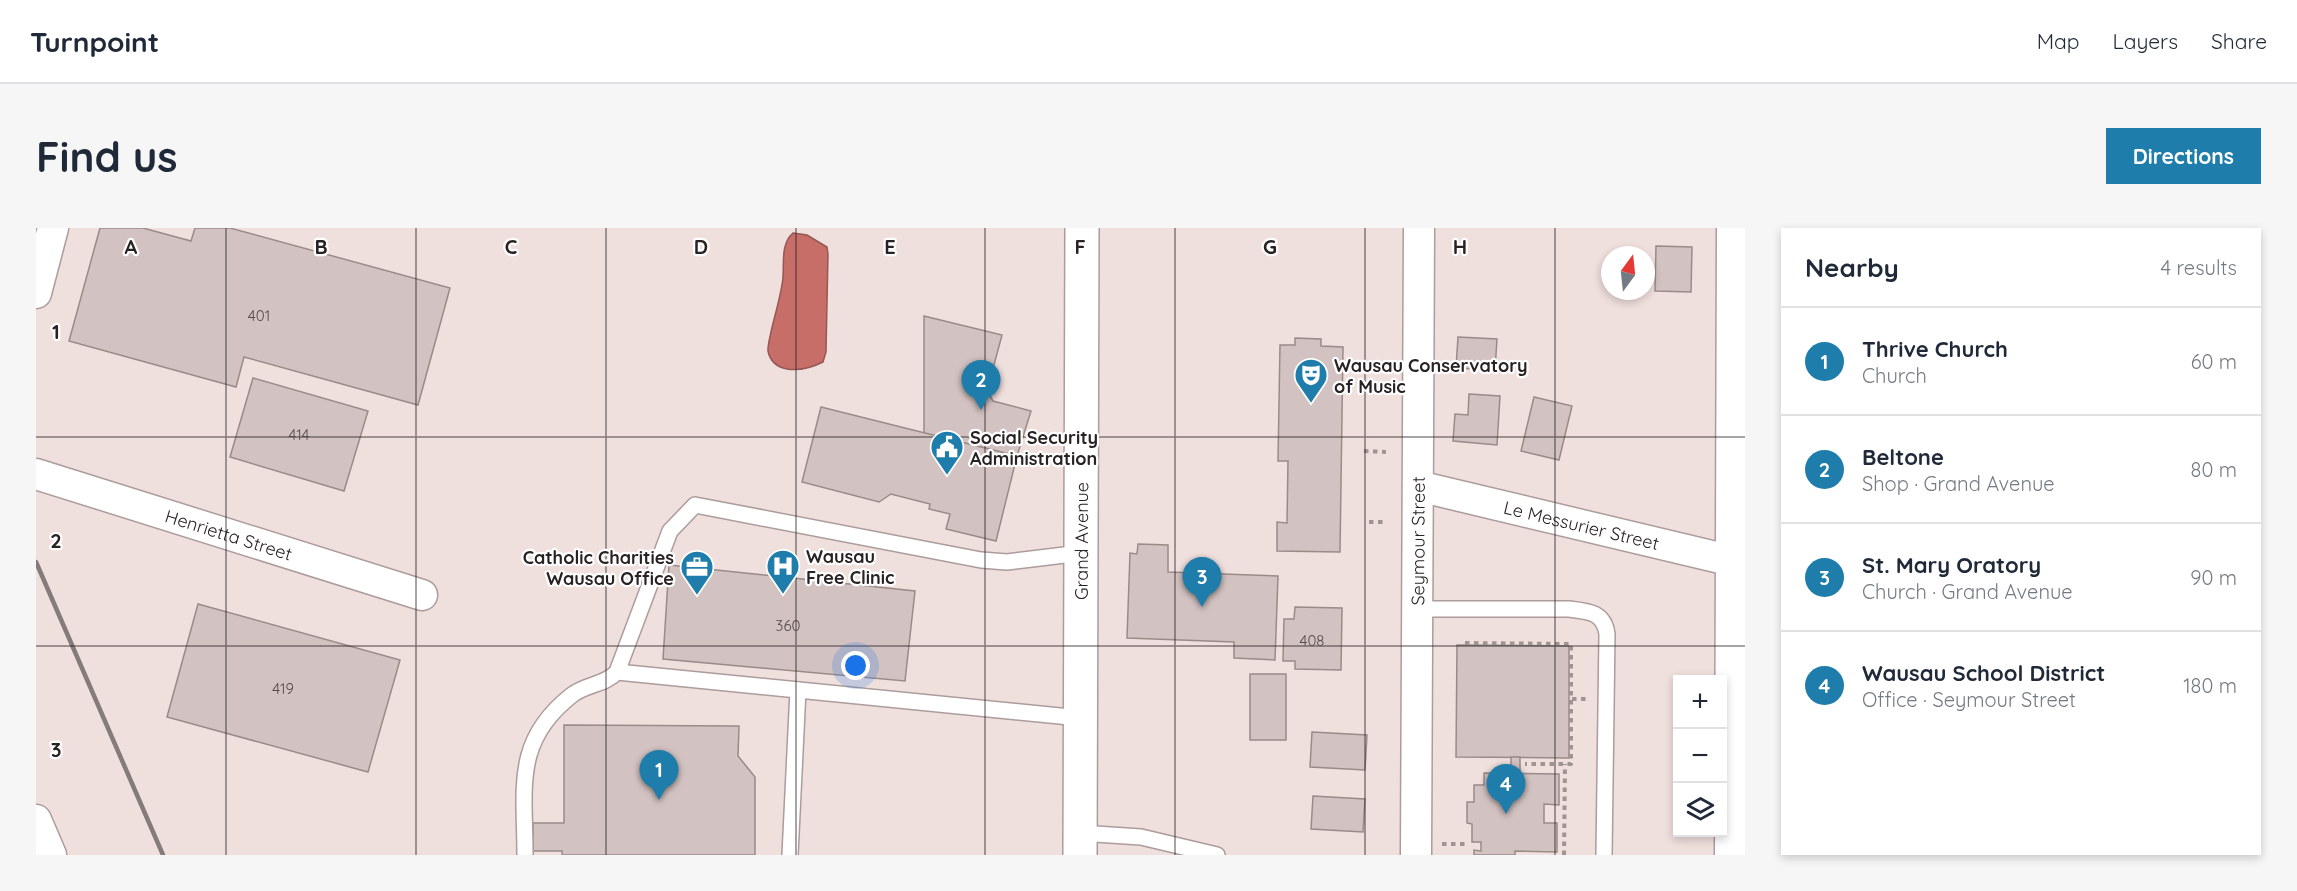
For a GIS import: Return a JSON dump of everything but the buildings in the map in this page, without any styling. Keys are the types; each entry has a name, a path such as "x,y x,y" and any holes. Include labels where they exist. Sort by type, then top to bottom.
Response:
{"main road":[{"name":"Grand Avenue","path":"1080,844 1082,228"}],"street":[{"path":"36,293 53,228"},
{"name":"Seymour Street","path":"1419,228 1418,609 1424,850"},
{"path":"1730,855 1738,562 1732,228"},
{"name":"Henrietta Street","path":"36,474 422,595"},
{"name":"Le Messurier Street","path":"1418,486 1738,562"},
{"path":"36,820 51,855"}],"lane":[{"path":"525,855 525,764 536,735 544,723 573,694 611,678 617,672 670,531 695,505 981,561 1007,562 1081,553"},
{"path":"1418,609 1569,609 1592,612 1602,618 1607,634 1604,855"},
{"path":"617,672 1080,718"},
{"path":"790,855 798,690"},
{"path":"1080,844 1141,837 1217,855"}],"path":[{"path":"1364,451 1386,452"},
{"path":"1369,522 1386,522"},
{"path":"1465,643 1571,644 1571,764 1525,764"},
{"path":"1571,699 1586,699"},
{"path":"1564,855 1565,764"},
{"path":"1424,850 1468,844"}],"shaded area":[{"path":"793,233 807,235 827,247 828,254 826,352 823,362 796,370 777,365 770,358 768,351 782,285 785,247"}],"railway":[{"path":"36,562 163,855"}],"place":[{"name":"Wausau Conservatory of Music","path":"1311,404"},
{"name":"Beltone","path":"981,410"},
{"name":"Social Security Administration","path":"947,476"},
{"name":"Wausau Free Clinic","path":"783,595"},
{"name":"Catholic Charities Wausau Office","path":"697,596"},
{"name":"St. Mary Oratory","path":"1202,607"},
{"name":"Thrive Church","path":"659,800"},
{"name":"Wausau School District","path":"1506,814"}]}
